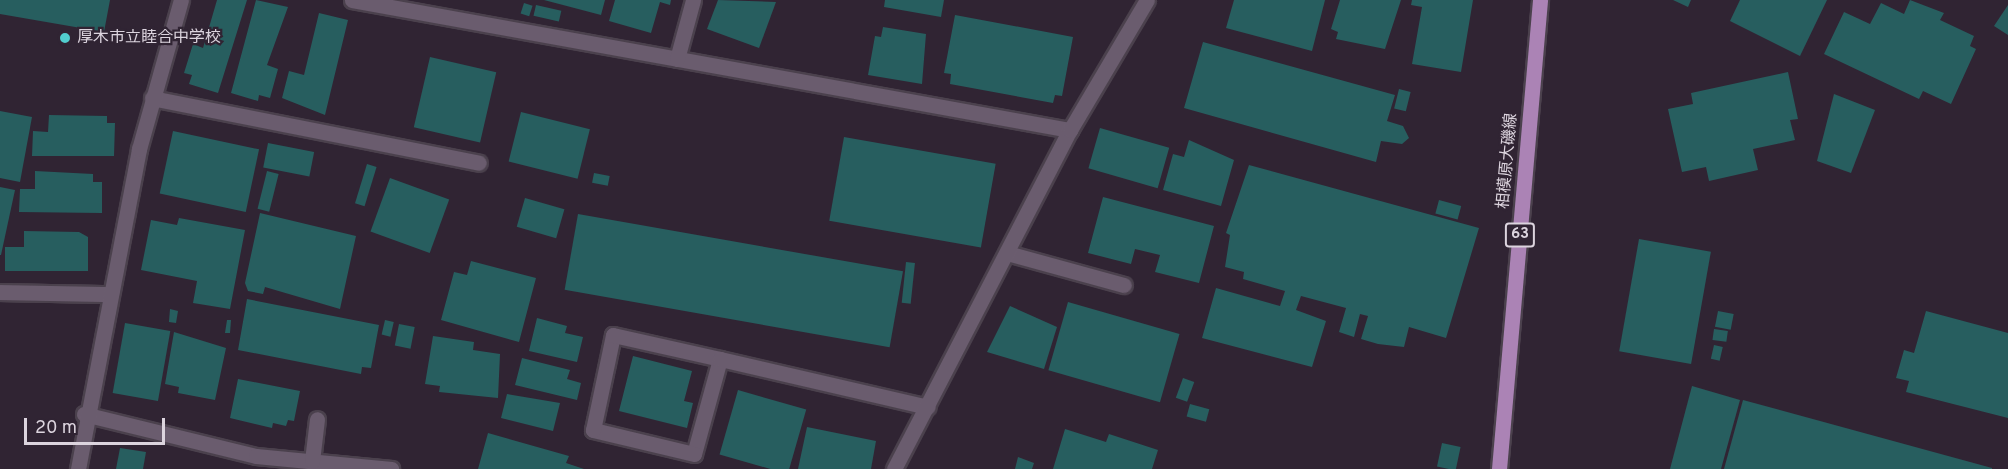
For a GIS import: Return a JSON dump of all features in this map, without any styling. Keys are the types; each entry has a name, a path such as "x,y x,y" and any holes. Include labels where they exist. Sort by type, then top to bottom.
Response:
{"main road":[{"name":"相模原大磯線","path":"1499,469 1540,0"}],"street":[{"path":"78,469 84,414 108,294 152,98 181,0"},
{"path":"352,0 1070,130"},
{"path":"677,58 693,0"},
{"path":"894,469 1070,130 1147,0"},
{"path":"152,98 479,163"},
{"path":"1007,253 1124,285"},
{"path":"0,291 108,294"},
{"path":"720,359 694,454 593,430 613,335 720,359 928,407"},
{"path":"84,414 256,456 391,469"},
{"path":"312,461 317,419"}],"building":[{"path":"0,0 110,0 104,32 0,14"},
{"path":"217,0 247,0 218,93 189,84 192,75 184,73 193,44 203,48"},
{"path":"256,0 288,7 267,65 278,69 270,98 259,95 258,101 231,93"},
{"path":"544,0 605,0 601,15"},
{"path":"615,0 671,0 670,5 660,2 651,33 609,21"},
{"path":"718,0 776,2 759,48 707,29"},
{"path":"885,0 944,0 941,17 884,7"},
{"path":"1234,0 1325,0 1312,51 1226,28"},
{"path":"1340,0 1401,0 1385,49 1336,39 1338,32 1331,29"},
{"path":"1412,0 1473,0 1461,72 1412,64 1422,7 1411,5"},
{"path":"1673,0 1691,0 1688,7"},
{"path":"1740,0 1827,0 1800,56 1730,21"},
{"path":"1910,0 1944,13 1940,20 1974,36 1970,46 1976,49 1951,104 1923,91 1919,99 1824,54 1844,12 1870,24 1881,3 1904,14"},
{"path":"524,3 533,6 529,16 521,13"},
{"path":"536,5 561,11 559,22 534,16"},
{"path":"2008,5 2008,35 1994,26"},
{"path":"319,13 348,20 325,115 282,98 289,71 304,75"},
{"path":"955,15 1073,37 1062,96 1055,95 1053,103 950,84 951,74 944,73"},
{"path":"883,27 926,34 922,84 868,75 875,36 881,37"},
{"path":"1203,42 1395,95 1387,121 1403,126 1409,138 1402,144 1381,141 1376,162 1184,108"},
{"path":"430,57 496,72 480,142 414,127"},
{"path":"1788,72 1798,119 1790,120 1795,140 1753,149 1758,170 1709,181 1706,167 1682,172 1668,109 1693,104 1691,93"},
{"path":"1399,89 1411,92 1406,111 1394,108"},
{"path":"1834,94 1875,110 1851,173 1817,161"},
{"path":"0,111 32,117 20,182 0,178"},
{"path":"521,112 590,129 578,179 509,161"},
{"path":"49,115 107,116 107,123 115,123 114,156 32,156 33,131 48,132"},
{"path":"1100,128 1169,148 1158,188 1088,168"},
{"path":"173,131 259,149 246,212 160,194"},
{"path":"844,137 996,164 981,247 829,221"},
{"path":"1189,140 1234,160 1221,206 1163,190 1173,154 1184,157"},
{"path":"268,143 314,152 309,177 263,168"},
{"path":"367,164 377,167 365,206 355,203"},
{"path":"1249,165 1479,228 1446,338 1409,327 1404,347 1378,344 1361,339 1368,316 1360,314 1354,337 1339,332 1346,308 1301,296 1296,310 1326,321 1312,367 1202,338 1216,288 1280,306 1285,291 1243,279 1244,272 1225,267 1230,235 1226,233"},
{"path":"35,171 93,174 93,182 102,182 102,213 19,212 20,189 35,189"},
{"path":"267,171 279,174 269,212 258,209"},
{"path":"594,173 610,176 608,186 592,183"},
{"path":"390,178 449,200 430,253 371,232"},
{"path":"0,187 15,190 1,255 0,255"},
{"path":"1103,197 1214,226 1199,283 1155,272 1160,255 1135,249 1131,264 1088,253"},
{"path":"525,198 564,209 556,238 517,227"},
{"path":"1439,200 1461,206 1458,219 1435,214"},
{"path":"260,213 356,236 340,309 265,287 263,294 248,291 245,283"},
{"path":"578,214 903,271 890,347 565,290"},
{"path":"179,218 245,230 230,309 193,303 197,281 141,270 151,220 177,225"},
{"path":"24,231 79,232 88,237 88,271 5,271 5,247 24,247"},
{"path":"1639,239 1711,252 1691,364 1619,351"},
{"path":"471,261 536,278 519,342 441,320 454,272 467,275"},
{"path":"906,262 915,263 911,304 902,303"},
{"path":"247,299 379,325 371,368 362,367 361,374 238,350"},
{"path":"1068,302 1180,334 1160,402 1048,370"},
{"path":"1010,306 1057,327 1044,369 987,352"},
{"path":"170,309 178,311 176,323 169,322"},
{"path":"1718,311 1734,314 1731,330 1715,327"},
{"path":"1926,311 2008,333 2008,418 1906,392 1909,381 1896,378 1904,350 1914,353"},
{"path":"537,318 567,326 565,333 583,337 577,362 529,351"},
{"path":"227,320 231,320 230,333 225,333"},
{"path":"385,320 394,322 390,337 382,335"},
{"path":"125,323 170,331 158,401 113,393"},
{"path":"399,324 415,327 411,349 395,346"},
{"path":"1714,329 1728,331 1726,342 1712,340"},
{"path":"174,332 226,348 215,400 178,393 179,387 165,384"},
{"path":"433,336 474,342 473,350 500,354 498,398 439,392 440,386 425,384"},
{"path":"1714,345 1723,347 1720,361 1711,359"},
{"path":"633,356 692,371 684,401 693,403 687,428 619,411"},
{"path":"522,358 570,370 567,379 581,383 577,400 515,385"},
{"path":"1183,378 1194,382 1187,402 1176,398"},
{"path":"238,379 300,391 294,421 288,420 286,426 273,423 272,428 230,418"},
{"path":"1692,386 1740,400 1721,469 1670,469"},
{"path":"738,390 806,410 789,469 770,469 720,454"},
{"path":"507,394 560,403 553,431 501,418"},
{"path":"1743,400 1992,468 1992,469 1724,469"},
{"path":"1190,404 1209,409 1206,422 1187,417"},
{"path":"807,427 876,441 871,469 798,469"},
{"path":"1065,429 1106,442 1109,434 1158,450 1152,469 1053,469"},
{"path":"488,433 569,456 566,463 584,469 478,469"},
{"path":"1442,443 1461,447 1456,469 1437,466"},
{"path":"120,448 146,452 143,469 116,469"},
{"path":"1018,457 1034,463 1032,469 1015,469"}],"place":[{"name":"厚木市立睦合中学校","path":"65,38"}]}
